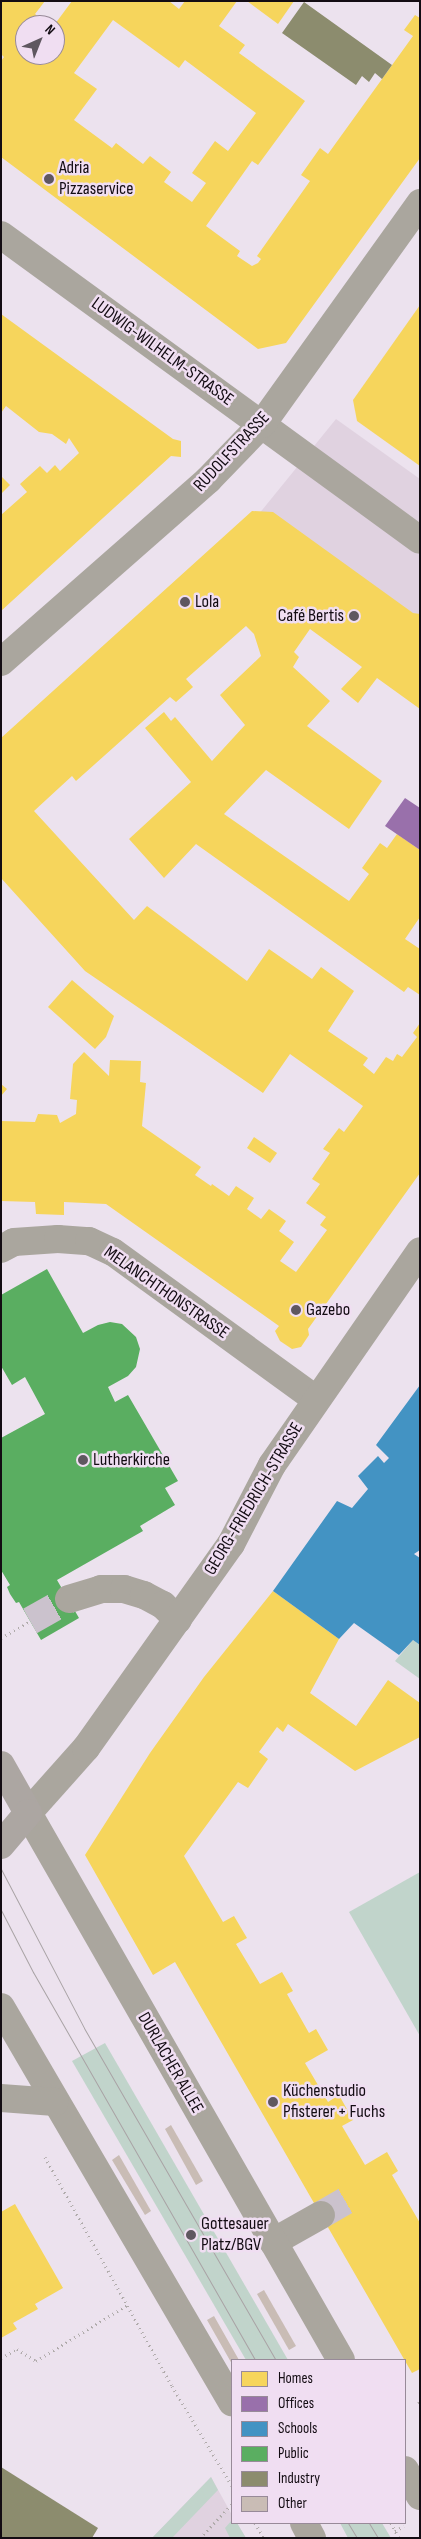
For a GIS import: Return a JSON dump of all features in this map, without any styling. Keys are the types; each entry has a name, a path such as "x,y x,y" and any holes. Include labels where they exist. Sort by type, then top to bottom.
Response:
{"main road":[{"name":"DURLACHER ALLEE","path":"1,1765 28,1814"},
{"path":"1,1845 28,1814"}],"street":[{"name":"RUDOLFSTRASSE","path":"1,662 208,480 262,424 420,203"},
{"name":"LUDWIG-WILHELM-STRASSE","path":"1,235 420,540"},
{"name":"MELANCHTHONSTRASSE","path":"1,1249 14,1242 58,1238 89,1241 113,1252 315,1399"},
{"name":"GEORG-FRIEDRICH-STRASSE","path":"28,1814 86,1748 231,1544 272,1464 315,1399 420,1251"},
{"path":"69,1599 101,1589 124,1589 144,1595 163,1605 178,1620"},
{"name":"DURLACHER ALLEE","path":"28,1814 341,2359"},
{"path":"1,2007 231,2400"},
{"path":"1,2098 55,2102"},
{"path":"273,2242 321,2215"},
{"path":"406,2472 420,2496"},
{"path":"305,2524 312,2538"}],"path":[{"path":"1,1638 30,1621"},
{"path":"48,2164 172,2386 231,2484"},
{"path":"1,2358 17,2350 36,2361 126,2305"},
{"path":"200,2538 231,2505"},
{"path":"256,2524 264,2538"},
{"path":"392,2524 399,2538"}],"shaded area":[{"path":"336,419 420,479 420,672 237,541"},
{"path":"211,2477 231,2513 231,2524 238,2524 246,2538 152,2538"}],"green space":[{"path":"413,1640 420,1645 420,1679 395,1661"},
{"path":"420,1872 420,2036 349,1912"},
{"path":"105,2043 287,2359 245,2359 72,2061"},
{"path":"211,2477 218,2490 172,2538 152,2538"},
{"path":"231,2521 231,2524 238,2524 246,2538 230,2538 225,2528"},
{"path":"341,2524 383,2524 391,2538 348,2538"}],"building: Homes":[{"path":"1,1 45,1 35,14 36,15 15,15 15,65 65,65 65,15 62,15 72,1 169,1 179,9 185,1 237,1 219,26 245,45 239,53 305,101 258,165 252,161 206,226 240,251 237,256 252,266 261,259 257,256 310,181 301,175 320,148 328,154 413,36 404,30 415,15 420,18 420,158 286,343 258,349 1,157 1,61 4,57 1,54","holes":["113,20 179,68 185,60 256,113 228,151 215,141 192,173 206,183 192,202 164,182 171,172 150,156 143,164 116,143 112,148 74,120 97,89 74,73"]},
{"path":"247,1 294,1 278,24"},
{"path":"420,305 420,466 357,421 353,400"},
{"path":"1,314 173,439 181,441 181,457 171,456 1,611 1,515 27,492 20,484 40,466 47,473 55,465 60,471 79,453 69,438 66,444 52,434 39,432 6,406 1,413"},
{"path":"1,476 10,485 1,494"},
{"path":"252,511 273,512 413,613 420,614 420,709 377,678 358,703 341,689 362,667 310,629 294,652 299,657 293,667 330,701 307,726 382,781 349,829 266,770 224,814 349,901 369,874 362,868 380,843 387,848 397,834 420,850 420,917 405,939 420,949 420,995 408,987 404,992 196,844 164,878 129,839 191,782 145,728 164,712 171,721 175,717 212,761 245,725 220,695 261,656 254,634 246,626 186,679 193,687 176,702 170,697 76,781 72,776 34,811 134,920 147,906 247,981 269,949 312,979 321,967 354,991 328,1031 368,1058 363,1065 374,1074 386,1057 393,1061 397,1054 402,1057 417,1037 413,1033 420,1023 420,1173 308,1329 309,1335 301,1347 292,1349 280,1341 275,1331 279,1326 106,1204 64,1202 64,1215 36,1214 35,1202 1,1201 1,1121 35,1122 38,1114 57,1115 60,1123 76,1114 77,1100 70,1099 73,1064 84,1052 109,1076 110,1060 141,1061 140,1082 146,1083 142,1126 201,1167 195,1175 211,1186 212,1184 229,1196 236,1186 254,1198 247,1209 261,1219 269,1209 286,1221 279,1231 294,1242 280,1261 296,1272 327,1230 320,1225 326,1217 306,1203 320,1184 312,1179 330,1153 323,1149 339,1128 344,1132 363,1106 290,1054 263,1093 85,971 1,878 1,738"},
{"path":"72,980 114,1016 106,1037 95,1049 48,1007"},
{"path":"1,1084 7,1089 1,1096"},
{"path":"254,1137 277,1153 270,1163 247,1148"},
{"path":"273,1591 339,1639 310,1693 356,1726 388,1680 420,1703 420,1737 355,1771 288,1724 283,1732 277,1727 259,1752 268,1759 248,1788 238,1782 184,1856 223,1922 234,1916 247,1938 236,1944 260,1984 282,1972 293,1991 287,1994 309,2033 316,2029 328,2050 305,2063 328,2102 339,2095 353,2120 342,2126 365,2165 387,2152 398,2171 392,2175 420,2223 420,2369 412,2373 406,2359 404,2359 175,1962 153,1975 85,1855 150,1753 204,1677"},
{"path":"15,2204 63,2288 35,2304 38,2309 13,2323 17,2329 1,2338 1,2212"}],"building: Offices":[{"path":"405,798 420,808 420,850 385,826"}],"building: Schools":[{"path":"420,1385 420,1550 414,1554 420,1558 420,1645 413,1640 399,1655 354,1623 339,1639 273,1591 337,1501 352,1508 368,1489 358,1476 378,1456 384,1463 389,1458 376,1445"}],"building: Public":[{"name":"Lutherkirche","path":"47,1269 83,1333 98,1325 110,1322 122,1324 136,1337 140,1349 136,1367 128,1376 108,1387 115,1402 128,1395 178,1481 165,1488 175,1505 140,1526 143,1531 57,1580 79,1618 41,1640 19,1602 16,1603 10,1594 7,1587 10,1585 1,1570 1,1438 45,1414 25,1377 12,1385 1,1366 1,1295"}],"building: Industry":[{"path":"304,2 392,65 382,79 375,73 369,82 362,76 356,85 282,33"},
{"path":"1,2467 98,2528 92,2538 1,2538"}],"building: Other":[{"path":"171,2125 203,2181 196,2185 165,2129"},
{"path":"119,2155 151,2211 145,2215 112,2160"},
{"path":"264,2290 296,2346 289,2350 257,2294"},
{"path":"214,2316 238,2359 231,2359 231,2362 207,2320"}],"tunnel":[{"path":"30,1621 69,1599"},
{"path":"321,2215 354,2196"}],"tram line":[{"path":"1,1869 84,2028 275,2359"},
{"path":"1,1910 33,1972 254,2359"},
{"path":"349,2524 357,2538"},
{"path":"370,2524 378,2538"}],"place":[{"name":"Adria Pizzaservice","path":"49,179"},
{"name":"Lola","path":"185,602"},
{"name":"Café Bertis","path":"354,616"},
{"name":"Gazebo","path":"296,1310"},
{"name":"Lutherkirche","path":"83,1460"},
{"name":"Küchenstudio Pfisterer + Fuchs","path":"273,2102"},
{"name":"Gottesauer Platz/BGV","path":"191,2235"}]}
